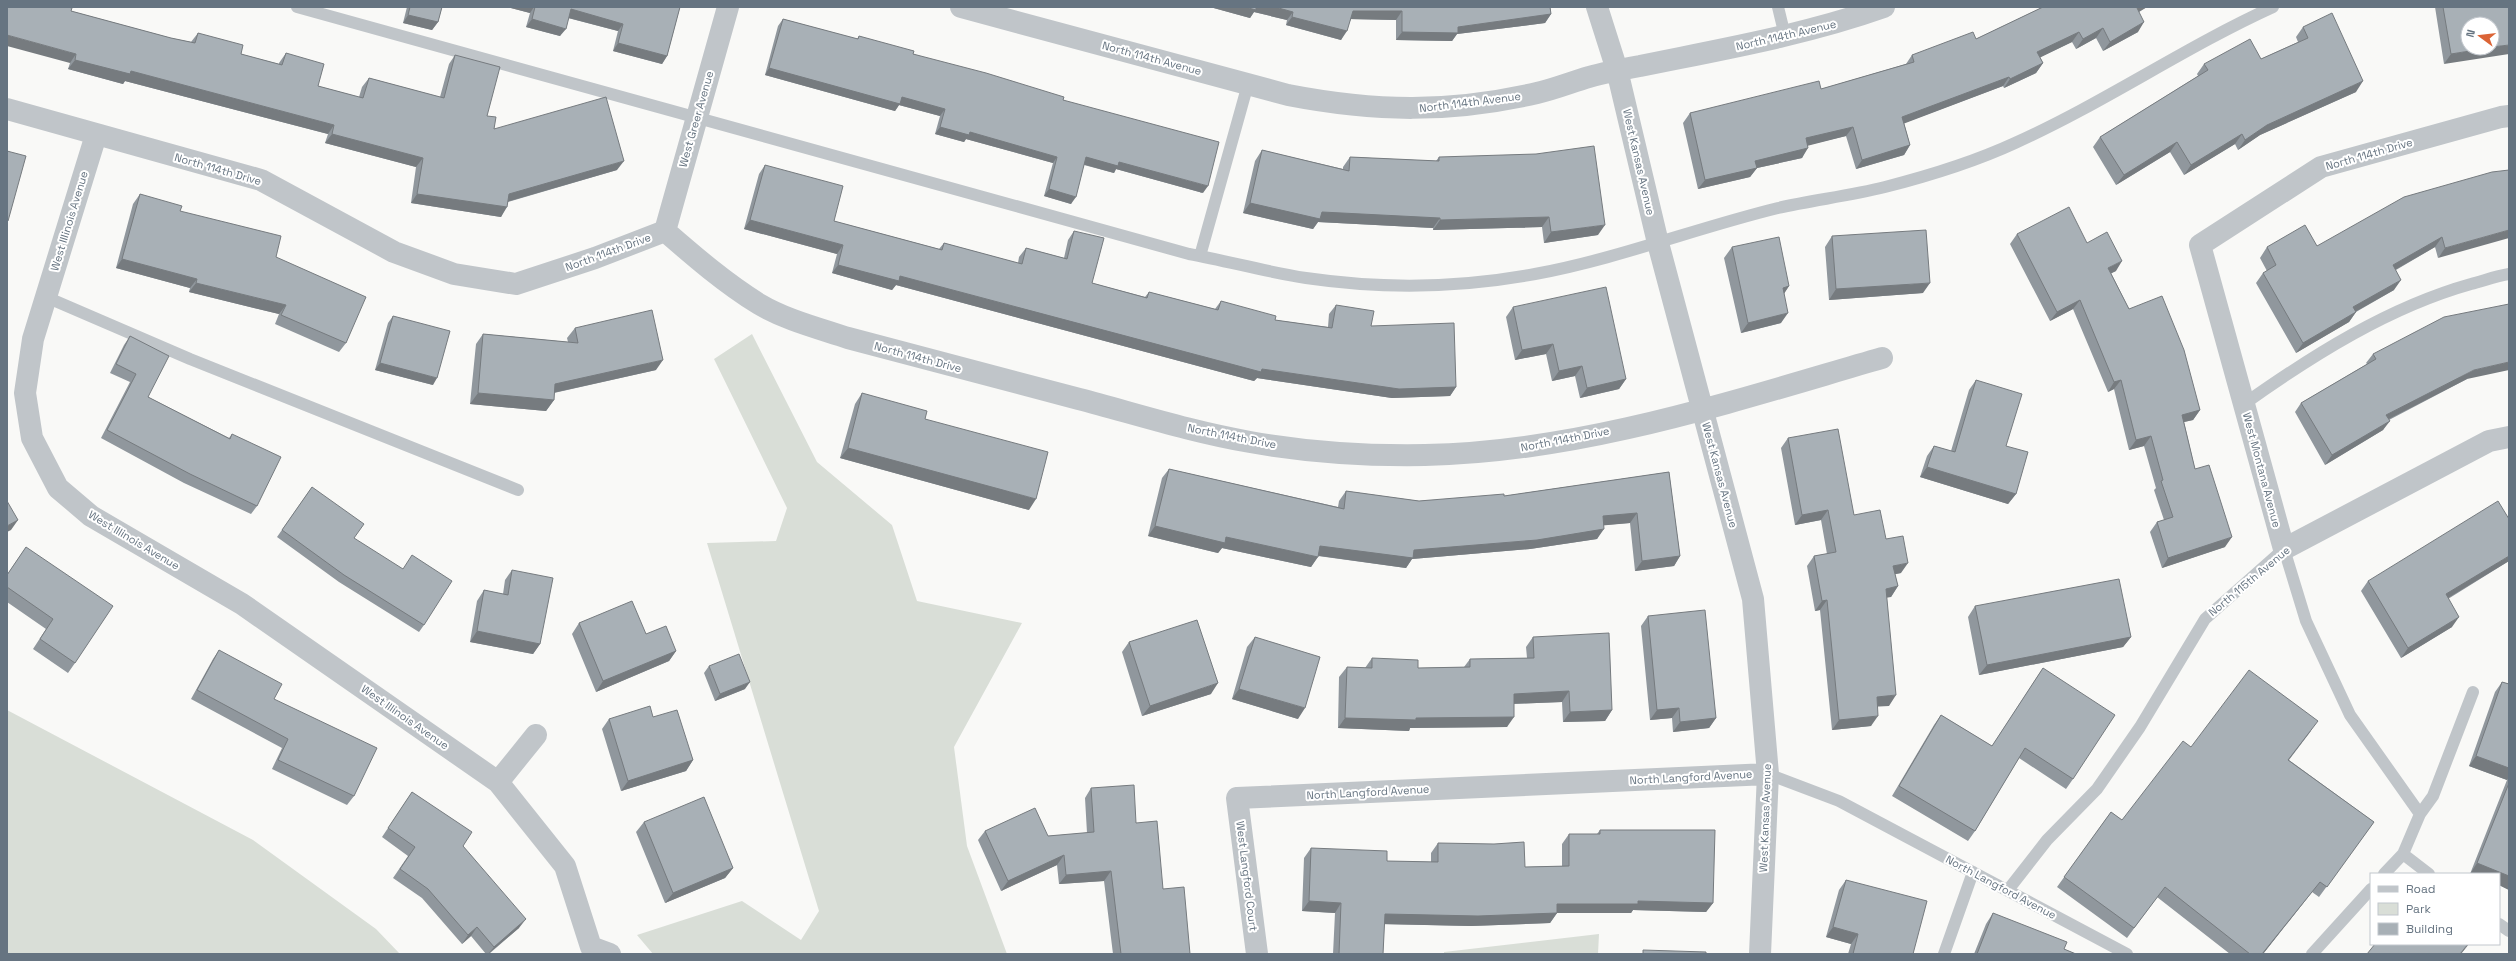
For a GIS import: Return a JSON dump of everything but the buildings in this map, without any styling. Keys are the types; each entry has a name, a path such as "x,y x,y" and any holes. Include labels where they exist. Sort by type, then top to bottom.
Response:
{"street":[{"name":"West Greer Avenue","path":"665,232 728,7"},
{"name":"North 114th Avenue","path":"961,7 1248,84 1332,103 1384,109 1429,109 1484,103 1538,93 1617,70 1785,36 1840,23 1884,7"},
{"name":"West Kansas Avenue","path":"1598,7 1617,70 1658,243 1753,599 1768,774 1760,954"},
{"name":"North 114th Drive","path":"7,109 261,180 394,252 454,274 516,284 595,258 665,232 718,276 760,304 801,323 870,344 1250,442 1369,454 1426,455 1489,451 1552,444 1702,410 1882,358"},
{"name":"North 114th Drive","path":"2200,244 2321,167 2509,116"},
{"name":"West Illinois Avenue","path":"96,135 33,339 25,393 32,438 58,488 91,516 242,604 498,782 565,866 591,947 610,954"},
{"name":"West Montana Avenue","path":"2200,244 2284,549"},
{"name":"North 115th Avenue","path":"2284,549 2489,441 2509,437"},
{"path":"498,782 536,735"},
{"name":"North Langford Avenue","path":"1237,798 1768,774"},
{"name":"West Langford Court","path":"1237,798 1257,954"}],"lane":[{"path":"297,7 696,118 1248,268 1307,278 1356,283 1429,285 1533,274 1658,243 1778,208 1897,183 1938,172 2011,145 2098,102 2273,7"},
{"path":"1778,7 1785,36"},
{"path":"1200,256 1248,84"},
{"path":"2244,404 2284,375 2370,326 2433,295 2509,274"},
{"path":"46,297 190,359 518,490"},
{"name":"West Montana Avenue","path":"2284,549 2306,621 2350,715 2420,814"},
{"name":"North 115th Avenue","path":"2008,890 2047,840 2097,789 2140,727 2205,618 2284,549"},
{"path":"2385,873 2403,854 2420,814 2433,796 2473,692"},
{"name":"North Langford Avenue","path":"1768,774 1839,801 2127,954"},
{"path":"2403,854 2428,873"},
{"path":"1944,954 1973,872"},
{"path":"2312,954 2370,890"},
{"path":"2500,925 2509,931"}],"green space":[{"path":"752,334 817,462 892,525 917,601 1022,623 954,747 967,846 1007,954 653,954 637,935 742,901 801,940 819,911 707,543 776,541 787,508 714,359"},
{"path":"7,710 253,840 376,929 400,954 7,954"},
{"path":"1599,934 1598,954 1444,954 1444,952"}]}
